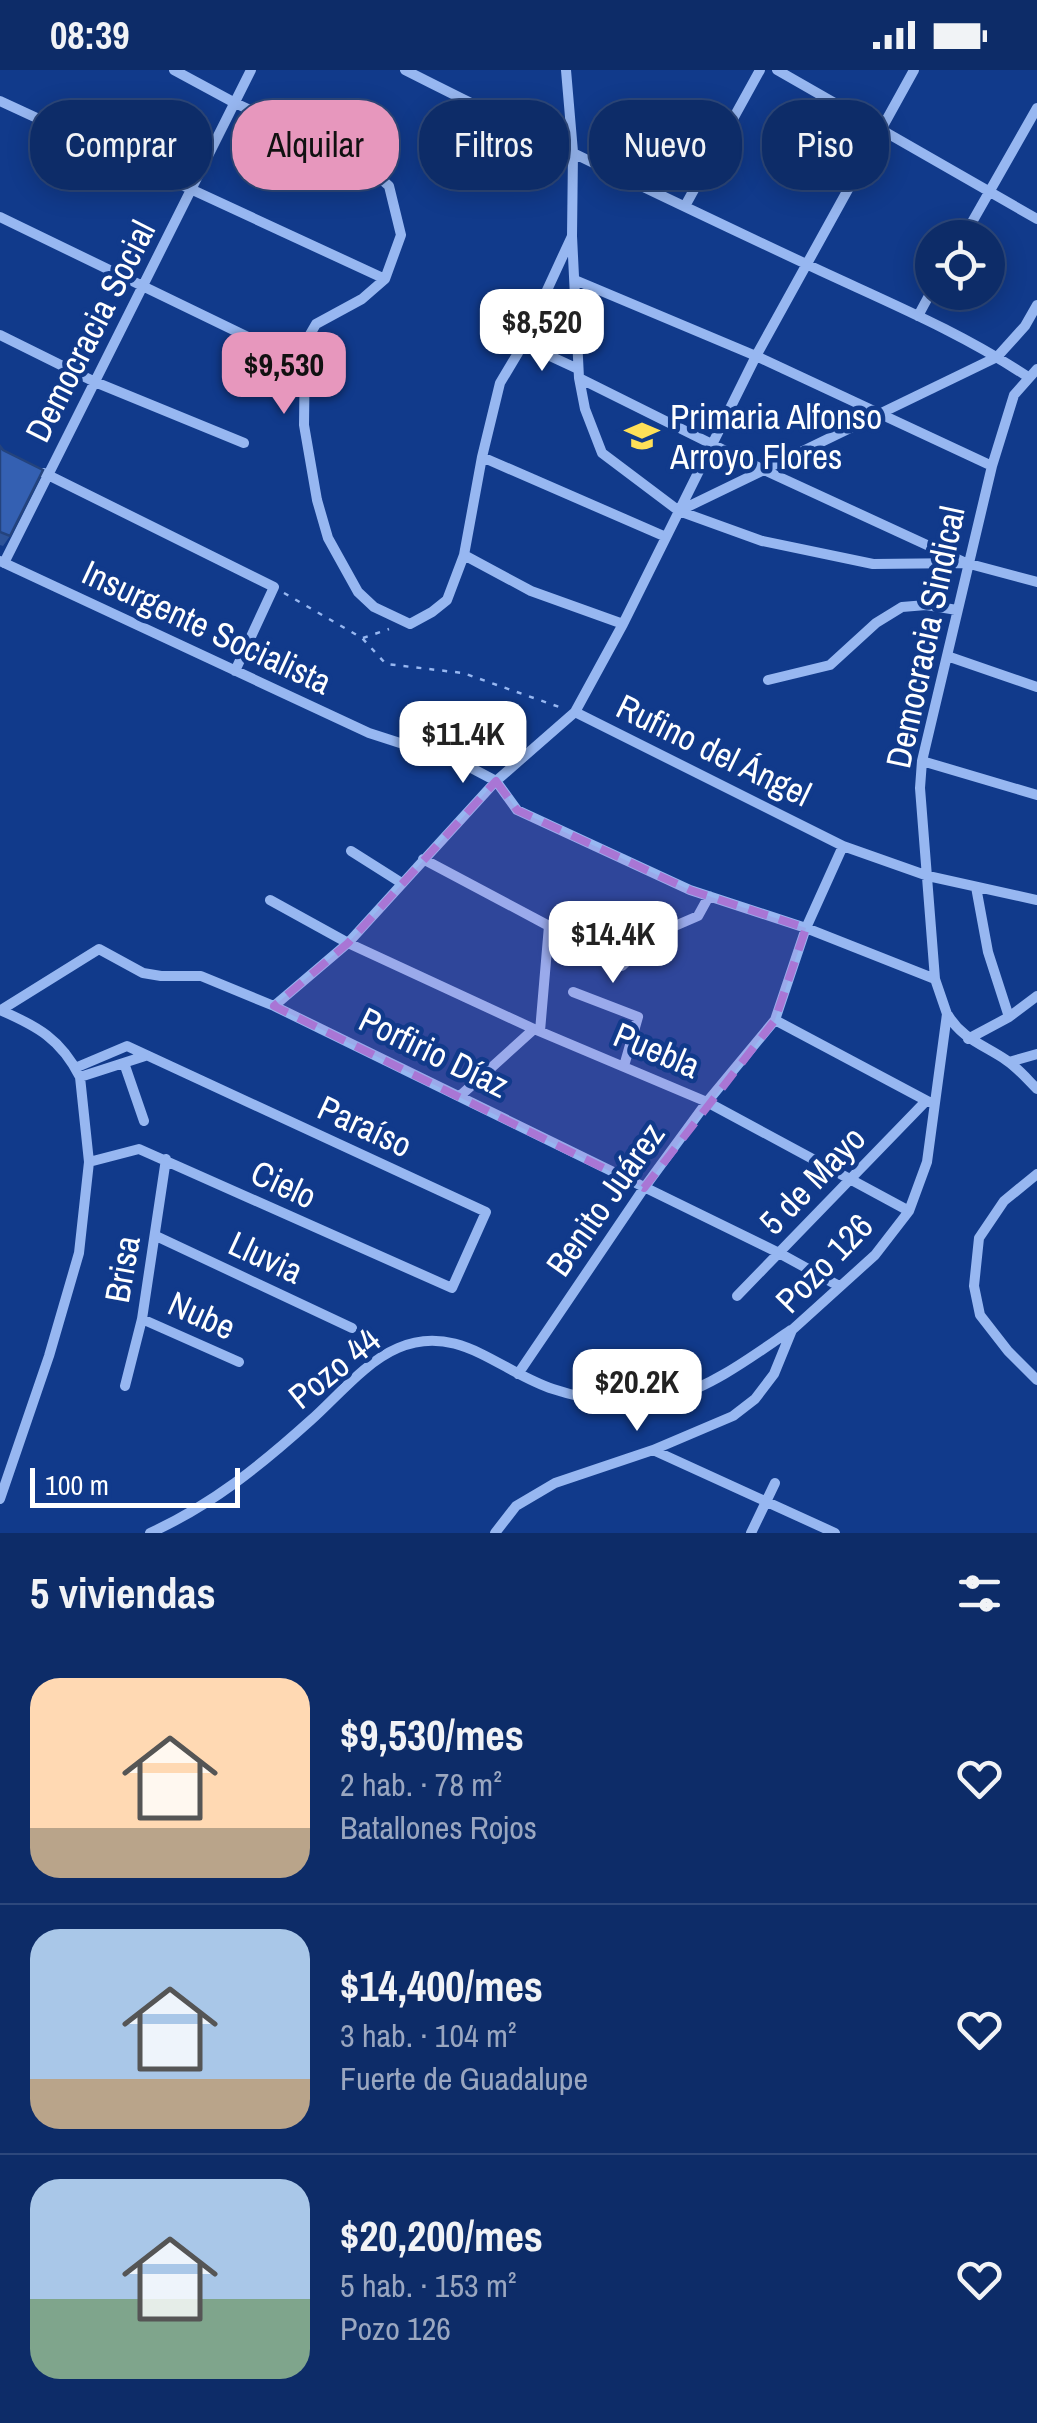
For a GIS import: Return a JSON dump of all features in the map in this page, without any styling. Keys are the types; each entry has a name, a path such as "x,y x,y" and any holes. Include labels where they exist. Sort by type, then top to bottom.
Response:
{"street":[{"path":"174,70 232,102"},
{"name":"Democracia Social","path":"236,100 251,70"},
{"path":"405,70 1032,373"},
{"path":"566,70 574,152 572,236 579,374 585,409 602,453 679,510 762,541 874,564 966,563"},
{"path":"685,206 760,70"},
{"path":"777,70 830,100"},
{"path":"889,111 914,70"},
{"path":"0,101 30,115"},
{"name":"Democracia Social","path":"212,148 232,107"},
{"path":"973,220 1037,108"},
{"path":"889,134 1037,218"},
{"name":"Democracia Social","path":"2,562 191,190"},
{"path":"196,190 385,279"},
{"path":"390,190 401,235 385,279 362,300 316,324 305,343 304,425 328,538 358,592 374,607 410,624 446,600 464,555 500,383 572,236"},
{"path":"274,1006 348,942 496,781 575,712 623,624 710,444 846,190"},
{"path":"0,217 250,338"},
{"path":"575,280 756,356 992,466"},
{"path":"679,510 998,356 1025,326 1037,305"},
{"path":"918,316 921,310"},
{"path":"0,336 95,382 244,443"},
{"path":"522,343 764,470 966,563 1037,582"},
{"name":"Democracia Sindical","path":"930,1103 947,1014 934,979 920,788 922,761 992,466 1014,395 1032,373"},
{"path":"482,457 666,537"},
{"path":"32,467 274,587 235,671"},
{"path":"464,555 531,591 623,624"},
{"name":"Insurgente Socialista","path":"2,562 369,733 462,763 496,781 517,810 675,884 806,928 934,979"},
{"path":"768,680 830,665 876,624 902,608 926,605 957,610"},
{"path":"947,656 1037,687"},
{"name":"Rufino del Ángel","path":"575,712 844,846 928,876 1037,900"},
{"path":"922,761 1037,795"},
{"name":"Benito Juárez","path":"518,1374 644,1188 707,1102 775,1020 806,928 844,846"},
{"path":"351,852 400,882"},
{"path":"423,859 550,926 537,1030 461,1095"},
{"path":"976,887 988,952 1010,1017"},
{"path":"622,966 654,936 698,916 709,896"},
{"name":"Puebla","path":"270,900 348,942 537,1030 707,1102 910,1211"},
{"name":"Porfirio Díaz","path":"0,1010 99,949 144,972 202,976 461,1095 780,1253 838,1286"},
{"path":"573,992 638,1017 624,1066"},
{"path":"968,1039 1010,1017 1037,996"},
{"path":"0,1010 48,1032 78,1072 90,1162 79,1254 0,1499"},
{"path":"947,1014 956,1029 1009,1062 1037,1089"},
{"path":"775,1020 930,1103"},
{"name":"Paraíso","path":"78,1072 127,1046 486,1212 452,1288"},
{"path":"1009,1062 1037,1054"},
{"path":"78,1072 146,1056"},
{"path":"124,1063 144,1121"},
{"name":"5 de Mayo","path":"738,1296 930,1103"},
{"name":"Pozo 126","path":"498,1532 516,1506 555,1483 652,1450 733,1416 754,1400 774,1374 792,1330 875,1255 910,1211 927,1162 930,1103"},
{"name":"Cielo","path":"90,1162 139,1149 452,1288"},
{"name":"Brisa","path":"126,1386 142,1319 166,1159"},
{"path":"1037,1174 1004,1201 979,1238 974,1286 980,1315 1037,1380"},
{"name":"Lluvia","path":"156,1236 352,1328"},
{"name":"Nube","path":"142,1319 239,1362"},
{"name":"Pozo 44","path":"150,1533 185,1517 253,1472 363,1373 397,1348 428,1340 449,1342 475,1349 552,1389 595,1399 639,1402 675,1397 734,1367 792,1330"},
{"path":"652,1450 835,1533"},
{"path":"751,1533 775,1483"}],"path":[{"name":"Rufino del Ángel","path":"274,587 362,638 386,664 462,673 575,712"},
{"path":"362,638 410,624"}],"highlighted area":[{"path":"496,781 517,810 690,890 806,928 775,1020 644,1188 274,1006 348,943"}],"building":[{"path":"0,446 43,470 10,536 0,532"}],"place":[{"name":"Primaria Alfonso Arroyo Flores","path":"642,436"}]}
